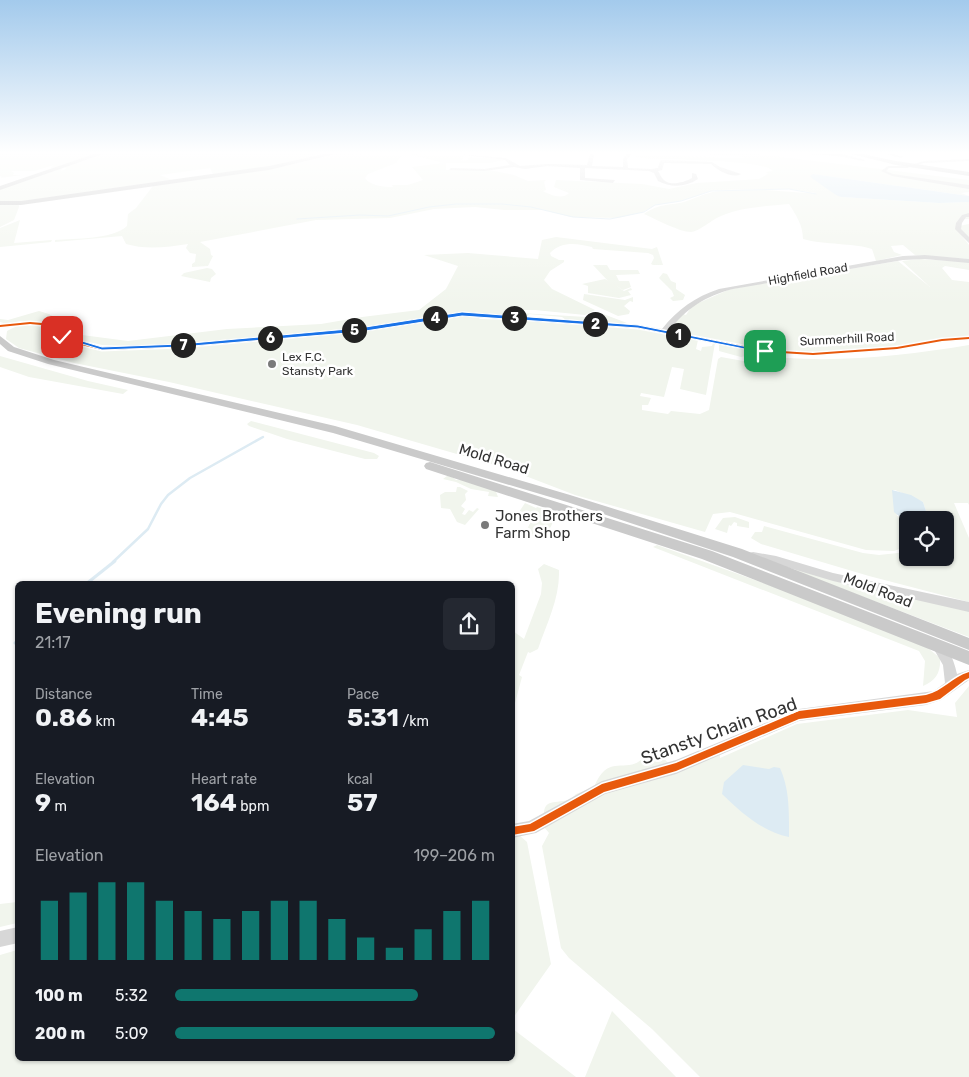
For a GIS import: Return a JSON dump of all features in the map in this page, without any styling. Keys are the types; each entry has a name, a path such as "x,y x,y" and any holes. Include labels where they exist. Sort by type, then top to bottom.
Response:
{"main road":[{"name":"Mold Road","path":"0,339 11,349 51,362 336,430 570,499 737,553 969,644"},
{"name":"Mold Road","path":"0,354 311,432 565,508 734,565 969,658"}],"street":[{"path":"969,214 964,216 958,229 969,241"},
{"name":"Highfield Road","path":"664,332 679,312 689,304 724,289 892,259 914,257 969,261"},
{"name":"Summerhill Road","path":"0,326 30,323 42,324 71,341 102,349 181,346 359,330 462,314 638,327 765,351 813,354 897,348 942,340 969,338"},
{"name":"Summerhill Road","path":"0,334 16,325"},
{"path":"737,553 776,560 833,577 969,607"},
{"path":"938,646 950,666 952,673 951,684"},
{"name":"Stansty Chain Road","path":"515,830 532,828 602,788 676,767 799,715 926,699 946,691 951,684 969,675"},
{"path":"0,939 15,936"}],"shaded area":[{"path":"0,204 19,205 14,220 0,227"},
{"path":"139,204 660,204 643,212 618,218 571,217 544,210 504,210 475,207 434,209 390,218 316,220 200,242 210,249 213,256 208,266 192,267 196,254 190,253 186,248 188,244 165,247 141,247 126,244 122,236 55,242 55,240 112,234 127,226 128,214"},
{"path":"670,204 786,204 755,207 729,213 691,232 674,228 644,214 650,210"},
{"path":"789,204 969,204 969,219 964,219 959,226 969,224 969,239 962,236 969,245 969,259 915,255 903,245 891,246 894,252 902,255 876,261 872,249 803,239 797,216"},
{"path":"20,220 14,243 52,240 51,242 0,247 0,228"},
{"path":"556,237 652,249 657,247 663,265 651,264 654,258 653,255 648,253 593,249 592,247 575,244 559,246 550,253 551,256 564,260 564,262 550,271 544,280 552,289 595,310 585,315 535,310 506,310 506,312 586,317 598,312 627,323 615,323 698,340 696,349 701,351 702,347 712,346 715,343 706,395 680,389 684,369 672,367 664,397 641,393 640,396 651,398 648,405 642,405 642,410 668,414 671,411 700,414 709,410 718,359 721,357 749,362 755,360 756,354 809,359 855,358 901,355 969,345 969,505 968,503 954,503 969,538 969,602 869,576 761,544 751,538 755,532 762,532 764,526 863,553 879,555 899,553 899,566 954,566 954,511 926,511 923,502 895,490 893,490 897,516 899,517 899,549 894,551 866,550 730,512 713,514 705,532 575,495 505,468 357,425 169,382 74,363 19,348 6,339 7,331 29,324 40,327 63,340 86,347 104,349 133,346 102,345 81,340 44,322 21,321 7,324 0,322 0,319 8,320 39,311 49,314 82,335 128,341 227,329 321,324 419,310 446,289 458,266 424,255 468,253 538,259 542,240","holes":["529,314 562,317 566,320 615,323 479,319 481,317 527,317"]},
{"path":"920,259 969,262 969,270 945,266 942,268 952,280 969,282 969,336 870,349 810,352 756,347 668,331 683,314 686,315 690,309 687,308 728,290 747,286 898,261 930,287 902,261"},
{"path":"593,265 607,265 610,270 638,270 640,274 616,275 619,281 629,281 631,287 623,290 615,285 624,291 631,288 632,290 628,291 631,295 619,298 588,293 588,286 582,284 605,279 608,281"},
{"path":"207,268 212,269 216,274 211,278 210,282 181,276 184,273"},
{"path":"663,273 667,274 671,281 676,283 676,289 685,295 683,300 673,301 670,298 674,296 672,291 659,278"},
{"path":"584,294 625,300 633,297 633,302 630,301 624,306 630,311 629,314 618,316 583,300"},
{"path":"719,344 747,350 750,355 741,357 719,351"},
{"path":"0,356 88,381 128,390 123,394 29,377 0,367"},
{"path":"251,421 374,453 379,456 377,459 365,459 287,439 249,426 247,424"},
{"path":"451,476 456,480 466,480 495,489 498,497 488,496 489,492 471,489 456,482 443,479"},
{"path":"457,487 468,491 465,494 466,500 461,506 465,509 462,514 465,515 469,510 473,512 477,508 479,509 465,525 457,522 450,509 441,508 440,495 445,492 456,492"},
{"path":"892,490 911,495 923,502 926,511 899,511 899,516 894,512"},
{"path":"525,503 553,512 550,513 555,517 545,534 532,536 527,529 533,518 519,512"},
{"path":"735,517 749,522 749,528 737,526 737,523 734,522 731,526 729,525 727,533 715,529 723,518"},
{"path":"657,545 805,598 923,644 940,658 940,668 937,675 923,686 925,661 919,651 653,547"},
{"path":"544,564 559,570 559,580 552,610 538,649 530,653 528,652 519,675 522,677 515,703 515,632 524,639 541,594 542,583 538,569"},
{"path":"796,568 969,610 969,637 795,571"},
{"path":"969,686 969,1077 700,1077 652,1029 569,958 561,948 542,846 549,833 544,827 544,811 548,804 570,800 576,794 594,787 606,769 613,766 633,764 640,761 647,754 663,758 674,771 720,754 720,758 797,724 908,710 957,717 955,703"},
{"path":"743,765 769,769 774,767 780,768 786,785 789,837 761,826 722,794 724,782"},
{"path":"515,834 518,834 527,842 551,964 515,1015"},
{"path":"15,902 15,923 0,927 0,904"},
{"path":"15,951 15,1061 515,1061 515,1031 576,1077 0,1077 0,955"},
{"path":"612,1011 676,1077 585,1077"}],"waterway":[{"path":"297,219 360,215 388,216 429,207 454,204"},
{"path":"505,204 531,207 573,217 610,219 644,212 660,204"},
{"path":"113,562 148,529 168,495 190,478 263,437"},
{"path":"90,581 115,561"}],"cycle path":[{"path":"0,326 30,323 42,324 71,341 102,349 181,346 359,330 463,314 638,327 765,351 813,354 897,348 942,340 969,338"},
{"path":"515,831 531,828 602,788 676,767 799,715 926,699 937,696 963,677 969,675"}],"place":[{"name":"Lex F.C. Stansty Park","path":"272,364"},
{"name":"Jones Brothers Farm Shop","path":"485,525"}],"route":[{"path":"62,337 83,345 102,349 181,346 359,330 462,314 638,327 765,351"}]}
